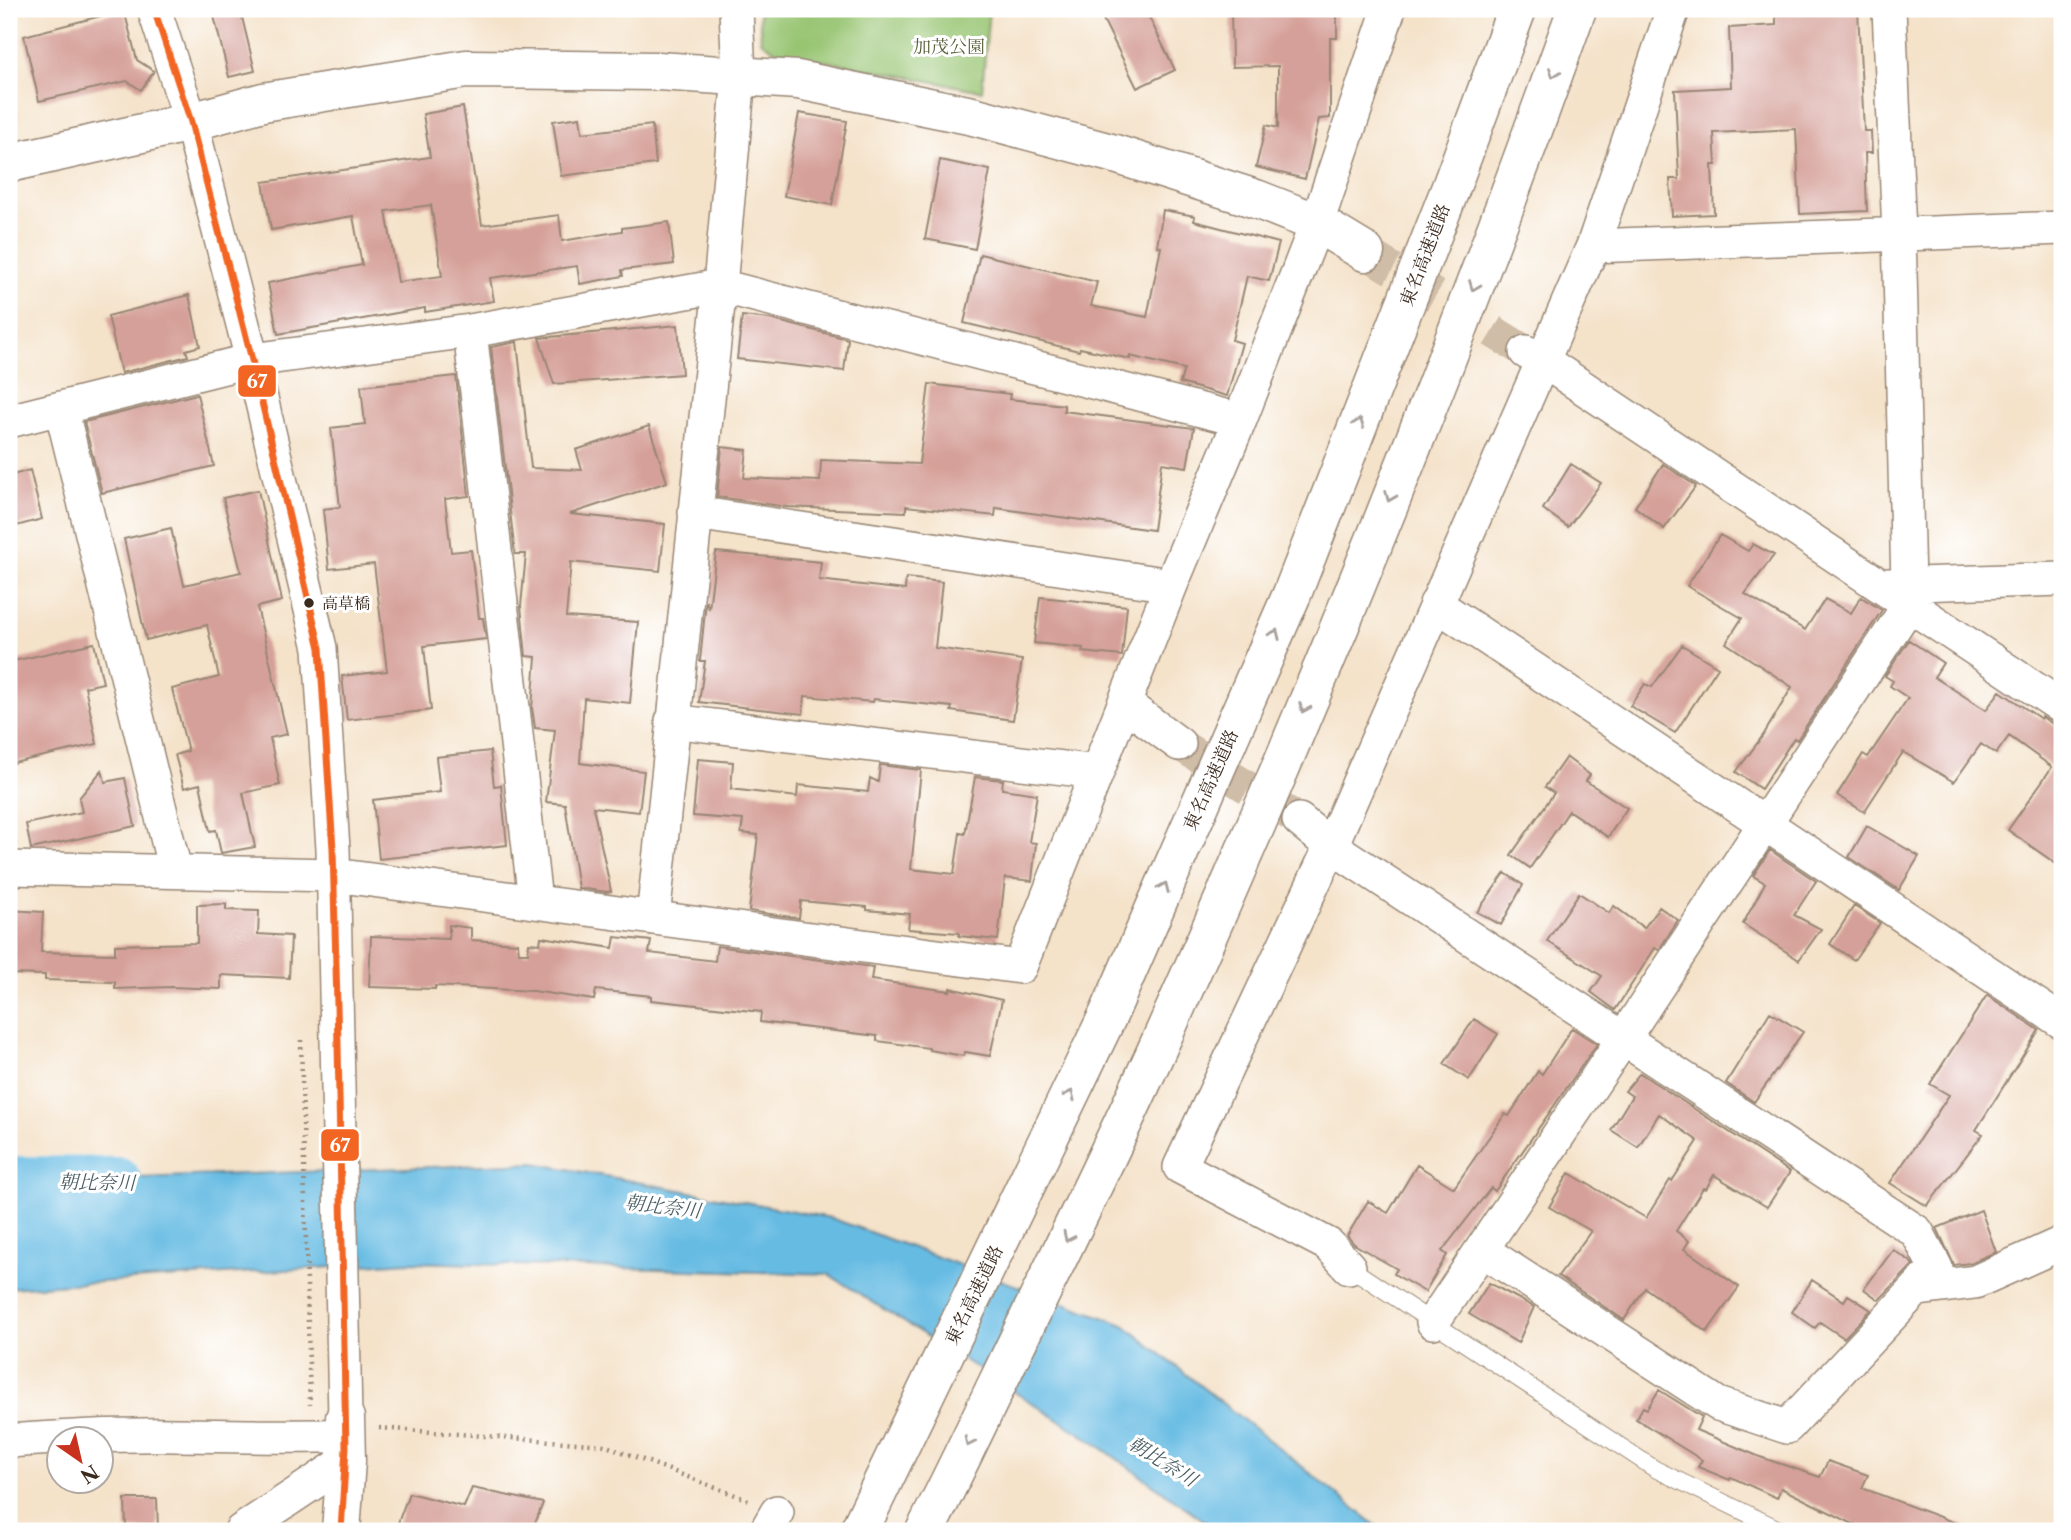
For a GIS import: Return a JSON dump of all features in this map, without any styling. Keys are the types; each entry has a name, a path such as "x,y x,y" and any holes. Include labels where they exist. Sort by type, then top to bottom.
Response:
{"main road":[{"path":"1451,187 1495,9"},
{"name":"東名高速道路","path":"859,1531 1110,1010 1292,594 1451,187 1517,9"},
{"path":"931,1520 1163,1038 1321,667 1416,435 1517,175 1577,9"},
{"path":"9,163 191,122 263,102 466,69 658,71 739,76 798,80 973,116 1185,175 1317,223 1366,252"},
{"path":"337,1433 341,1531"}],"street":[{"path":"153,9 191,122 252,360 320,648 334,875 338,1044 337,1433 241,1531"},
{"path":"653,918 720,286 739,76 736,9"},
{"path":"9,868 334,875 1020,967 1317,223 1389,9"},
{"path":"1349,1267 1329,1245 1180,1167 1331,846 1436,604 1534,356 1593,246 1673,9"},
{"path":"1433,1322 1623,1039 1764,822 1900,591 1899,233 1889,9"},
{"path":"1593,246 2062,228"},
{"path":"9,421 252,360 470,331 720,286 1240,420"},
{"path":"470,331 535,901"},
{"path":"1534,356 1900,591 2062,707"},
{"path":"61,408 175,870"},
{"path":"695,513 1171,585"},
{"path":"1900,591 2062,579"},
{"path":"1436,604 2062,1022"},
{"path":"1125,704 1178,744"},
{"path":"672,721 1097,772"},
{"path":"1299,820 1331,846 1917,1232 1936,1268 1787,1427 1718,1404 1482,1250"},
{"path":"1919,1289 1975,1282 2062,1244"},
{"path":"9,1441 135,1435 302,1437 337,1433"}],"lane":[{"path":"1349,1267 1655,1469 1783,1531"}],"path":[{"path":"301,1040 337,1433"},
{"path":"604,1445 771,1522"}],"green space":[{"name":"加茂公園","path":"759,9 989,9 982,91 778,52 761,41"}],"water":[{"path":"534,1163 831,1218 1124,1325 1383,1531 1219,1531 1089,1439 828,1274 410,1262 9,1288 9,1183"}],"building":[{"path":"240,9 255,71 229,77 213,12"},
{"path":"1098,9 1145,9 1175,70 1137,88"},
{"path":"1231,9 1337,9 1337,38 1330,38 1330,118 1319,119 1305,179 1256,167 1266,125 1278,128 1278,66 1232,67"},
{"path":"1776,9 1858,9 1864,131 1871,131 1872,153 1865,153 1867,211 1800,214 1796,129 1714,133 1714,214 1672,216 1670,179 1679,179 1675,90 1731,87 1729,28 1776,25"},
{"path":"124,10 137,60 154,71 141,90 127,81 39,101 24,36"},
{"path":"463,107 482,225 559,215 562,241 622,231 622,228 669,222 674,264 622,270 623,276 580,284 577,266 490,278 494,301 425,312 425,308 278,334 268,283 362,265 353,216 271,230 263,182 430,157 423,114","holes":["431,205 442,276 398,282 386,211"]},
{"path":"799,113 847,121 832,205 784,196"},
{"path":"580,117 582,133 652,125 656,164 561,176 553,121"},
{"path":"940,160 990,170 975,249 925,239"},
{"path":"1163,210 1195,216 1194,221 1279,243 1269,281 1247,276 1232,340 1242,343 1227,396 1180,383 1184,369 1130,356 1130,359 1080,348 1079,351 964,323 980,254 1097,282 1091,306 1147,317 1161,247 1157,246"},
{"path":"189,295 200,346 186,350 188,356 121,373 108,316"},
{"path":"742,316 770,319 848,339 844,371 737,359"},
{"path":"678,325 682,374 554,384 539,338"},
{"path":"517,342 531,468 582,470 576,450 649,426 667,482 570,514 665,524 660,571 571,562 566,617 638,622 630,703 584,698 580,763 644,771 639,812 593,807 611,891 607,892 578,888 565,804 546,802 555,730 535,728 532,708 536,657 526,656 521,606 526,554 515,554 491,347"},
{"path":"456,376 469,496 445,499 451,552 471,550 479,618 483,618 486,639 424,646 431,710 347,720 342,676 387,671 374,564 329,569 323,509 340,507 331,428 365,424 361,386"},
{"path":"929,384 1010,394 1009,399 1064,405 1064,411 1194,428 1187,467 1162,463 1153,530 996,508 995,516 906,506 906,512 787,507 717,497 722,447 747,450 744,478 820,481 821,460 919,464"},
{"path":"197,394 214,466 102,493 84,422"},
{"path":"1571,464 1601,483 1568,527 1543,509"},
{"path":"1663,464 1696,486 1664,529 1635,507"},
{"path":"30,470 42,519 9,528 9,476"},
{"path":"258,490 282,601 257,607 287,734 270,738 280,785 243,793 255,847 221,853 216,830 210,831 200,784 184,788 175,755 188,751 172,689 219,677 207,625 146,640 124,539 171,528 184,585 241,572 223,498"},
{"path":"1720,535 1748,551 1753,544 1774,555 1745,594 1805,630 1825,599 1851,613 1861,597 1882,610 1797,740 1794,738 1761,789 1736,772 1764,734 1792,687 1726,643 1742,618 1687,586"},
{"path":"716,552 821,562 819,580 905,590 906,578 942,582 935,648 1022,660 1013,720 951,711 952,707 874,699 873,702 805,696 803,714 699,702 705,661 700,661 706,601 709,609"},
{"path":"1040,597 1127,606 1122,656 1082,652 1083,648 1034,643"},
{"path":"1909,640 1943,663 1934,677 1986,710 2000,691 2062,730 2062,868 2008,830 2052,767 2009,736 1996,754 1981,744 1954,782 1903,752 1864,812 1837,795 1863,754 1868,757 1908,698 1890,686 1893,681 1885,676"},
{"path":"94,643 103,683 85,687 97,744 9,764 9,727 14,726 9,703 9,662"},
{"path":"1682,645 1718,667 1675,733 1630,706 1645,684 1652,687"},
{"path":"490,751 494,786 501,785 507,845 379,859 373,800 440,792 436,757"},
{"path":"1566,757 1590,775 1586,781 1627,808 1608,837 1569,811 1530,868 1511,855 1554,793 1545,787"},
{"path":"698,759 733,762 731,789 797,797 798,785 868,792 870,778 878,782 880,765 921,770 911,869 954,874 960,833 965,834 975,777 1003,780 1002,789 1037,794 1029,842 1036,843 1032,881 1005,878 998,940 959,936 959,933 908,929 910,914 867,910 867,907 801,901 799,918 749,911 758,835 741,833 743,820 693,816"},
{"path":"102,770 105,782 125,778 135,826 31,849 26,824 82,812 79,798"},
{"path":"1867,826 1919,856 1899,890 1849,857"},
{"path":"1770,850 1816,881 1794,915 1821,929 1799,960 1743,924 1765,883 1753,876"},
{"path":"1505,873 1523,885 1501,925 1477,912"},
{"path":"1579,893 1609,913 1614,906 1644,928 1659,907 1678,920 1659,950 1655,948 1615,1010 1591,992 1602,976 1547,941"},
{"path":"226,904 226,910 259,911 258,934 291,936 289,978 221,975 221,989 115,989 115,982 45,980 45,975 9,974 9,910 43,912 41,952 115,954 115,945 197,943 197,905"},
{"path":"1854,906 1880,923 1854,960 1830,944"},
{"path":"449,925 471,928 471,940 518,943 519,953 528,953 529,943 540,944 541,937 613,948 615,937 651,941 649,953 715,961 717,946 873,967 871,980 950,991 950,988 1002,1000 990,1056 965,1052 964,1056 877,1041 877,1036 760,1022 761,1012 651,1000 651,996 596,990 594,1000 533,991 435,986 435,989 369,987 371,936 449,939"},
{"path":"1987,995 2039,1030 1976,1130 1983,1134 1927,1206 1890,1183 1949,1095 1930,1084"},
{"path":"1770,1012 1803,1032 1754,1102 1726,1083"},
{"path":"1474,1019 1498,1034 1469,1080 1444,1064"},
{"path":"1572,1028 1597,1044 1495,1191 1491,1188 1442,1251 1447,1255 1425,1292 1394,1274 1397,1269 1354,1244 1347,1236 1368,1201 1388,1213 1417,1165 1454,1188 1505,1114 1509,1116 1538,1071 1542,1074"},
{"path":"1640,1073 1790,1172 1767,1207 1714,1175 1676,1231 1689,1241 1684,1249 1739,1287 1707,1332 1645,1288 1624,1320 1558,1276 1591,1231 1549,1207 1569,1173 1646,1218 1698,1141 1659,1114 1638,1147 1611,1130 1632,1096 1625,1091"},
{"path":"1981,1210 1996,1252 1970,1263 1954,1265 1937,1228"},
{"path":"1893,1250 1913,1265 1879,1300 1864,1289"},
{"path":"1812,1280 1844,1301 1848,1295 1871,1310 1844,1338 1820,1322 1815,1328 1792,1312"},
{"path":"1489,1283 1534,1307 1518,1343 1469,1314"},
{"path":"1659,1390 1702,1417 1696,1430 1760,1457 1820,1477 1828,1461 1868,1475 1862,1488 1972,1529 1867,1531 1781,1488 1777,1498 1731,1477 1730,1480 1698,1467 1702,1460 1636,1419 1643,1407 1647,1409"},
{"path":"472,1488 543,1503 532,1531 395,1531 409,1493 464,1507"},
{"path":"125,1499 157,1499 158,1529 126,1530"}],"waterway":[{"name":"朝比奈川","path":"9,1182 116,1183"}],"tunnel":[{"path":"1365,252 1526,352"},
{"path":"1179,744 1299,820"}],"transit line":[{"name":"67","path":"154,9 191,122 252,360 320,648 333,849 338,1044 346,1448 341,1531"}],"place":[{"name":"高草橋","path":"309,603"}]}
